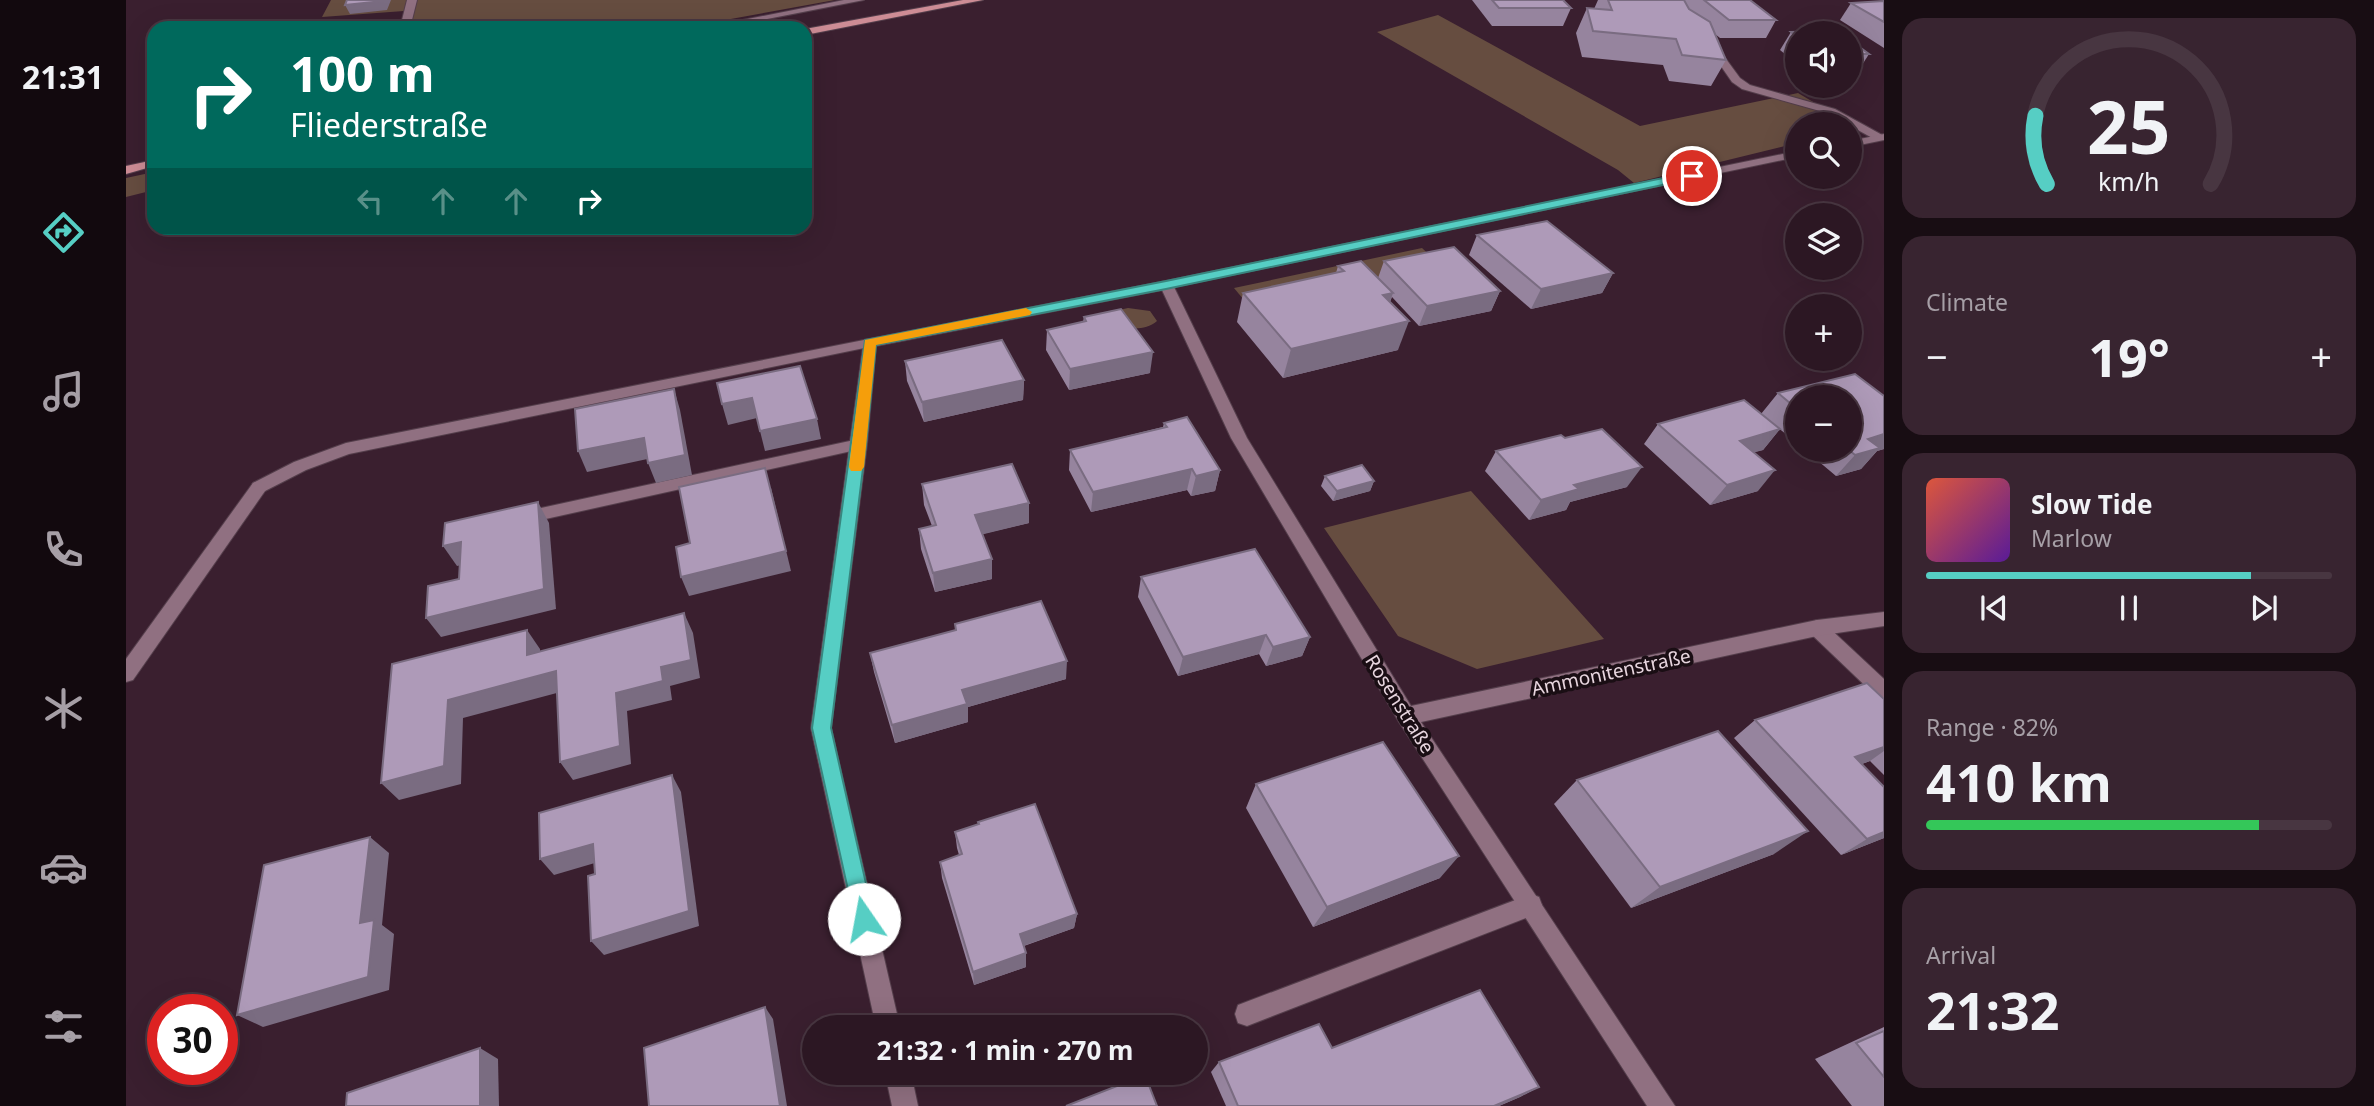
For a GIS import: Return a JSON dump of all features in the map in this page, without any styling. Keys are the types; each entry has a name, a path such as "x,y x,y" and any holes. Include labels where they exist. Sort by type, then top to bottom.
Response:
{"main road":[{"path":"812,31 978,0"},
{"path":"126,170 147,165"}],"street":[{"path":"407,21 412,0"},
{"path":"745,21 859,0"},
{"path":"1712,46 1736,80 1746,87 1831,111 1883,138"},
{"path":"1862,142 1883,138"},
{"path":"126,674 259,487 300,466 346,449 869,342 1166,285 1785,156"},
{"name":"Rosenstraße","path":"1166,285 1239,438 1406,716 1662,1106"},
{"path":"869,342 859,444 821,728 885,1015"},
{"path":"541,514 859,444"},
{"name":"Ammonitenstraße","path":"1406,716 1817,628 1884,620"},
{"path":"1817,628 1884,691"},
{"path":"1247,1014 1531,905"},
{"path":"901,1085 905,1106"}],"shaded area":[{"path":"331,0 835,0 720,21 402,21 404,11 322,17"},
{"path":"1438,15 1640,126 1785,96 1785,98 1806,98 1830,112 1785,112 1785,146 1634,183 1618,170 1377,32"},
{"path":"147,174 147,192 126,197 126,178"},
{"path":"1422,248 1442,267 1371,279 1356,262"},
{"path":"1337,266 1353,287 1253,311 1234,288"},
{"path":"1128,308 1150,311 1157,321 1149,326 1133,328 1089,317"},
{"path":"1471,491 1604,639 1477,669 1398,636 1324,528"}],"building":[{"path":"347,0 383,0 383,1 345,5"},
{"path":"1492,0 1563,0 1571,8 1499,8"},
{"path":"1608,0 1684,0 1689,9 1710,22 1726,60 1682,55 1676,39 1593,31 1587,8 1612,10"},
{"path":"1704,0 1750,0 1776,20 1729,20"},
{"path":"1884,1 1884,22 1851,3"},
{"path":"1547,221 1613,273 1541,289 1477,235"},
{"path":"1454,247 1500,291 1427,306 1384,261"},
{"path":"1361,261 1393,293 1383,295 1409,321 1291,349 1243,293 1344,271 1338,266"},
{"path":"1121,309 1153,352 1070,369 1047,330 1086,321 1084,317"},
{"path":"1002,340 1024,380 922,402 905,361"},
{"path":"800,366 817,419 760,431 752,398 722,404 717,383"},
{"path":"1855,374 1884,396 1884,434 1868,439 1880,448 1862,453 1862,385 1810,385"},
{"path":"674,389 685,455 648,463 644,438 578,451 575,409"},
{"path":"1744,400 1780,429 1740,441 1775,470 1727,485 1658,424"},
{"path":"1187,417 1220,470 1196,476 1192,469 1093,492 1070,450 1167,427 1164,423"},
{"path":"1602,429 1642,467 1574,485 1579,489 1541,500 1496,451 1561,435 1565,438"},
{"path":"1012,464 1029,503 975,515 992,559 933,573 919,529 936,525 922,484"},
{"path":"1362,465 1374,481 1337,491 1325,476"},
{"path":"765,468 786,551 681,577 676,547 690,543 679,487"},
{"path":"538,502 544,589 426,618 428,586 459,579 461,542 443,546 445,523"},
{"path":"1255,549 1310,637 1273,647 1266,635 1183,657 1141,577"},
{"path":"1041,601 1067,661 962,690 967,704 892,725 870,653 956,630 955,624"},
{"path":"684,613 691,660 661,667 663,681 616,693 620,746 560,762 556,671 448,700 444,766 381,783 392,664 527,630 527,655"},
{"path":"1867,683 1884,699 1884,747 1855,757 1884,787 1884,832 1867,839 1755,720"},
{"path":"1718,731 1808,831 1660,887 1577,780"},
{"path":"1383,742 1459,856 1327,907 1256,784"},
{"path":"672,775 689,911 591,941 588,876 595,874 593,844 540,859 539,813"},
{"path":"1035,804 1077,914 1020,934 1026,953 973,972 940,862 962,854 955,832"},
{"path":"370,837 360,923 374,920 368,977 238,1015 264,865"},
{"path":"1480,990 1539,1087 1494,1106 1238,1106 1219,1062 1319,1024 1332,1048"},
{"path":"765,1007 780,1106 649,1106 644,1048"},
{"path":"1884,1031 1884,1077 1856,1043"},
{"path":"480,1048 480,1106 346,1106 347,1093"},
{"path":"1120,1085 1149,1085 1157,1106 1066,1106"}],"slow traffic":[{"path":"856,467 869,342 1026,312"}],"route":[{"path":"864,919 821,728 859,444 869,342 1166,285 1692,176"}]}
